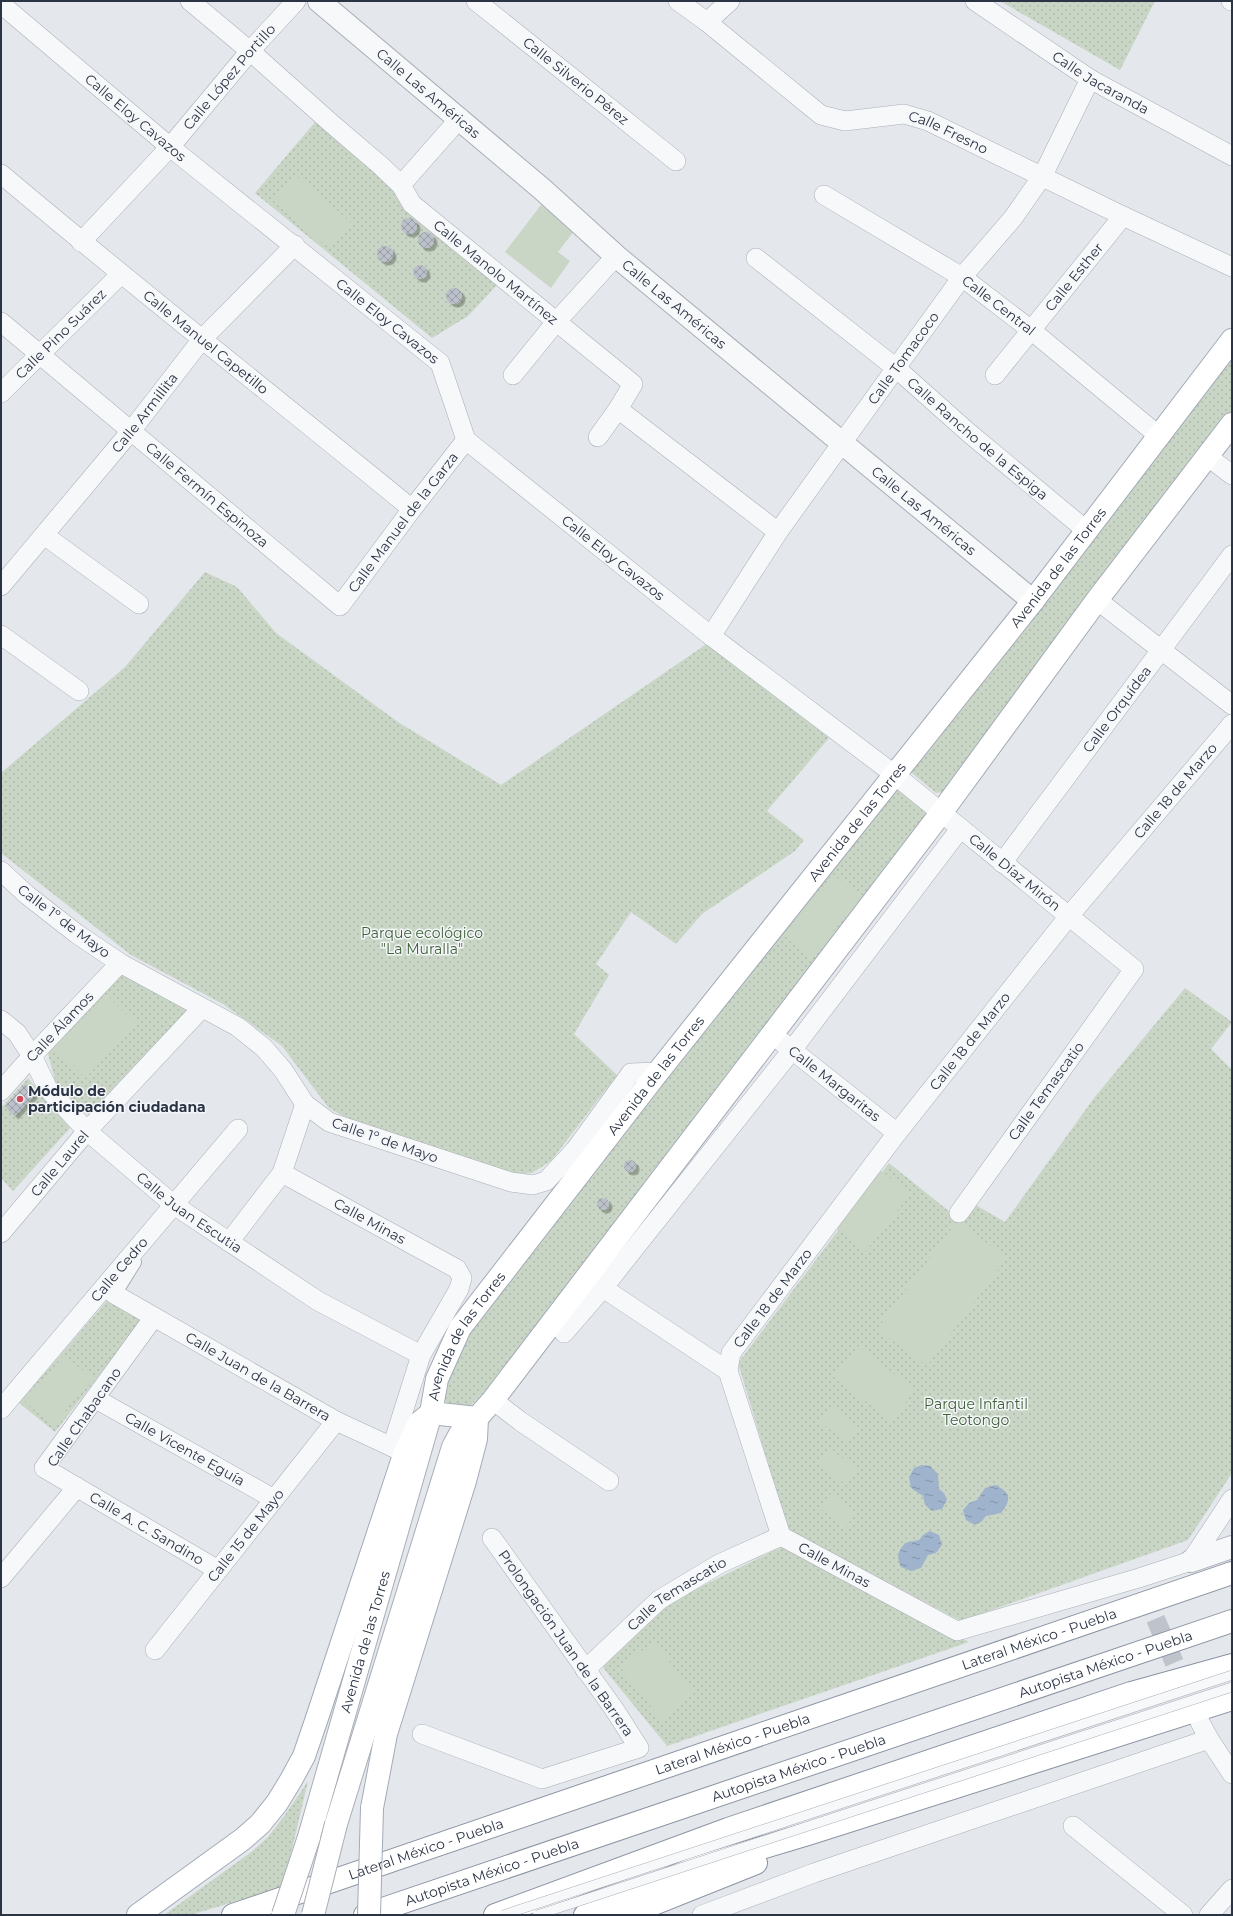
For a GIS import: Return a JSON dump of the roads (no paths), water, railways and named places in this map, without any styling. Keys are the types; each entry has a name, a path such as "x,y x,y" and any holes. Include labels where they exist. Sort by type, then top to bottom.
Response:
{"main road":[{"name":"Avenida de las Torres","path":"283,1915 309,1837 430,1413 437,1379 460,1328 658,1072 1033,601 1232,340"},
{"name":"Avenida de las Torres","path":"313,1915 336,1824 453,1447 460,1434 493,1400 772,1035 941,813 1097,600 1232,424"},
{"path":"138,1915 243,1839 260,1824 277,1803 304,1756 316,1721 398,1450 419,1423 430,1413 476,1418 476,1440 386,1734 372,1808 369,1915"},
{"name":"Lateral México - Puebla","path":"233,1915 1232,1573"},
{"name":"Autopista México - Puebla","path":"365,1915 1232,1621"},
{"path":"495,1915 735,1826 1131,1693 1232,1666"},
{"path":"585,1915 694,1868 808,1834 1232,1699"},
{"path":"626,1915 769,1857 808,1834"}],"street":[{"name":"Calle Manolo Martínez","path":"190,1 250,51 401,185 412,204 633,384 618,409"},
{"name":"Calle López Portillo","path":"81,242 170,147 250,51 296,1"},
{"name":"Calle Las Américas","path":"319,1 460,118 616,256 843,442 1033,601"},
{"name":"Calle Silverio Pérez","path":"476,1 538,49 676,161"},
{"name":"Calle Fresno","path":"678,1 821,115 844,121 904,114 928,121 1123,216 1232,267"},
{"path":"706,22 730,1"},
{"name":"Calle Jacaranda","path":"975,1 1090,79 1232,156"},
{"name":"Calle Eloy Cavazos","path":"1,4 170,147 295,245 440,363 466,440 711,636 895,775"},
{"name":"Calle Tomacoco","path":"711,636 778,532 896,368 962,277 1013,218 1043,176 1090,79"},
{"path":"401,185 460,118"},
{"name":"Calle Manuel Capetillo","path":"1,174 120,275 202,338 412,509"},
{"name":"Calle Central","path":"824,195 962,277 1031,330 1159,436"},
{"name":"Calle Esther","path":"995,375 1123,216"},
{"name":"Calle Armillita","path":"1,586 131,431 202,338 295,245"},
{"path":"513,375 556,322 616,256"},
{"name":"Calle Rancho de la Espiga","path":"756,258 896,368 969,433 1087,531"},
{"name":"Calle Pino Suárez","path":"1,393 120,275"},
{"name":"Calle Fermín Espinoza","path":"1,322 340,606"},
{"path":"598,437 618,409 778,532"},
{"name":"Calle Manuel de la Garza","path":"340,606 412,509 466,440"},
{"path":"1207,456 1232,475"},
{"path":"44,535 139,604"},
{"name":"Calle Orquídea","path":"1002,863 1232,554"},
{"path":"1097,600 1232,705"},
{"path":"1,635 79,691"},
{"name":"Calle 18 de Marzo","path":"728,1371 731,1353 897,1133 1069,916 1232,724"},
{"name":"Calle Díaz Mirón","path":"895,775 960,830 1134,969"},
{"path":"564,1333 603,1288 792,1050 960,830"},
{"name":"Calle 1º de Mayo","path":"1,871 27,895 77,934 120,964 238,1027 264,1048 283,1070 305,1104 329,1122 511,1182 533,1184 546,1180 575,1150 631,1073 658,1072"},
{"name":"Calle Álamos","path":"1,1092 32,1056 120,964"},
{"name":"Calle Temascatio","path":"959,1213 1134,969"},
{"name":"Calle Laurel","path":"1,1233 87,1131 202,1008"},
{"name":"Calle Juan Escutia","path":"1,1020 17,1034 32,1056 48,1089 87,1131 174,1205 318,1301 421,1355"},
{"name":"Calle Margaritas","path":"772,1035 897,1133"},
{"path":"229,1242 282,1173 305,1104"},
{"name":"Calle Cedro","path":"1,1409 238,1129"},
{"name":"Calle Minas","path":"282,1173 457,1268 462,1278 459,1289 421,1355"},
{"path":"114,1294 136,1260 142,1243"},
{"path":"603,1288 728,1371"},
{"name":"Calle Juan de la Barrera","path":"114,1294 336,1421 398,1450"},
{"name":"Calle Chabacano","path":"77,1487 44,1468 96,1399 154,1317"},
{"path":"398,1450 421,1355"},
{"name":"Calle Minas","path":"728,1371 781,1536 957,1631 1142,1585 1191,1561"},
{"name":"Calle Vicente Eguía","path":"96,1399 274,1499"},
{"path":"493,1400 520,1421 609,1481"},
{"name":"Calle 15 de Mayo","path":"155,1650 336,1421"},
{"path":"1,1578 77,1487"},
{"name":"Calle A. C. Sandino","path":"77,1487 218,1570"},
{"path":"1191,1561 1232,1499"},
{"name":"Calle Temascatio","path":"585,1670 659,1600 719,1564 781,1536"},
{"name":"Prolongación Juan de la Barrera","path":"422,1734 542,1779 639,1748 492,1538"},
{"path":"1191,1561 1232,1547"},
{"path":"1200,1722 1209,1739 1232,1774"},
{"path":"702,1915 814,1873 1209,1739"},
{"path":"1073,1826 1183,1915"},
{"path":"1209,1915 1232,1889"}],"lane":[{"path":"503,1915 1232,1676"},
{"path":"537,1915 1232,1687"}],"water":[{"path":"922,1465 930,1466 938,1474 939,1489 944,1493 947,1500 942,1509 932,1511 925,1505 923,1496 911,1488 909,1477 914,1468"},
{"path":"995,1485 1004,1490 1008,1497 1007,1504 1001,1513 986,1516 982,1521 975,1525 966,1520 963,1510 969,1503 977,1500 985,1488"},
{"path":"930,1531 939,1535 942,1545 936,1553 928,1555 921,1568 911,1571 901,1567 898,1554 905,1543 919,1540 923,1535"}],"tunnel":[{"path":"1144,1592 1199,1720"}],"place":[{"name":"Módulo de participación ciudadana","path":"20,1099"}],"park label":[{"name":"Parque ecológico \"La Muralla\"","path":"422,942"},
{"name":"Parque Infantil Teotongo","path":"976,1412"}]}
